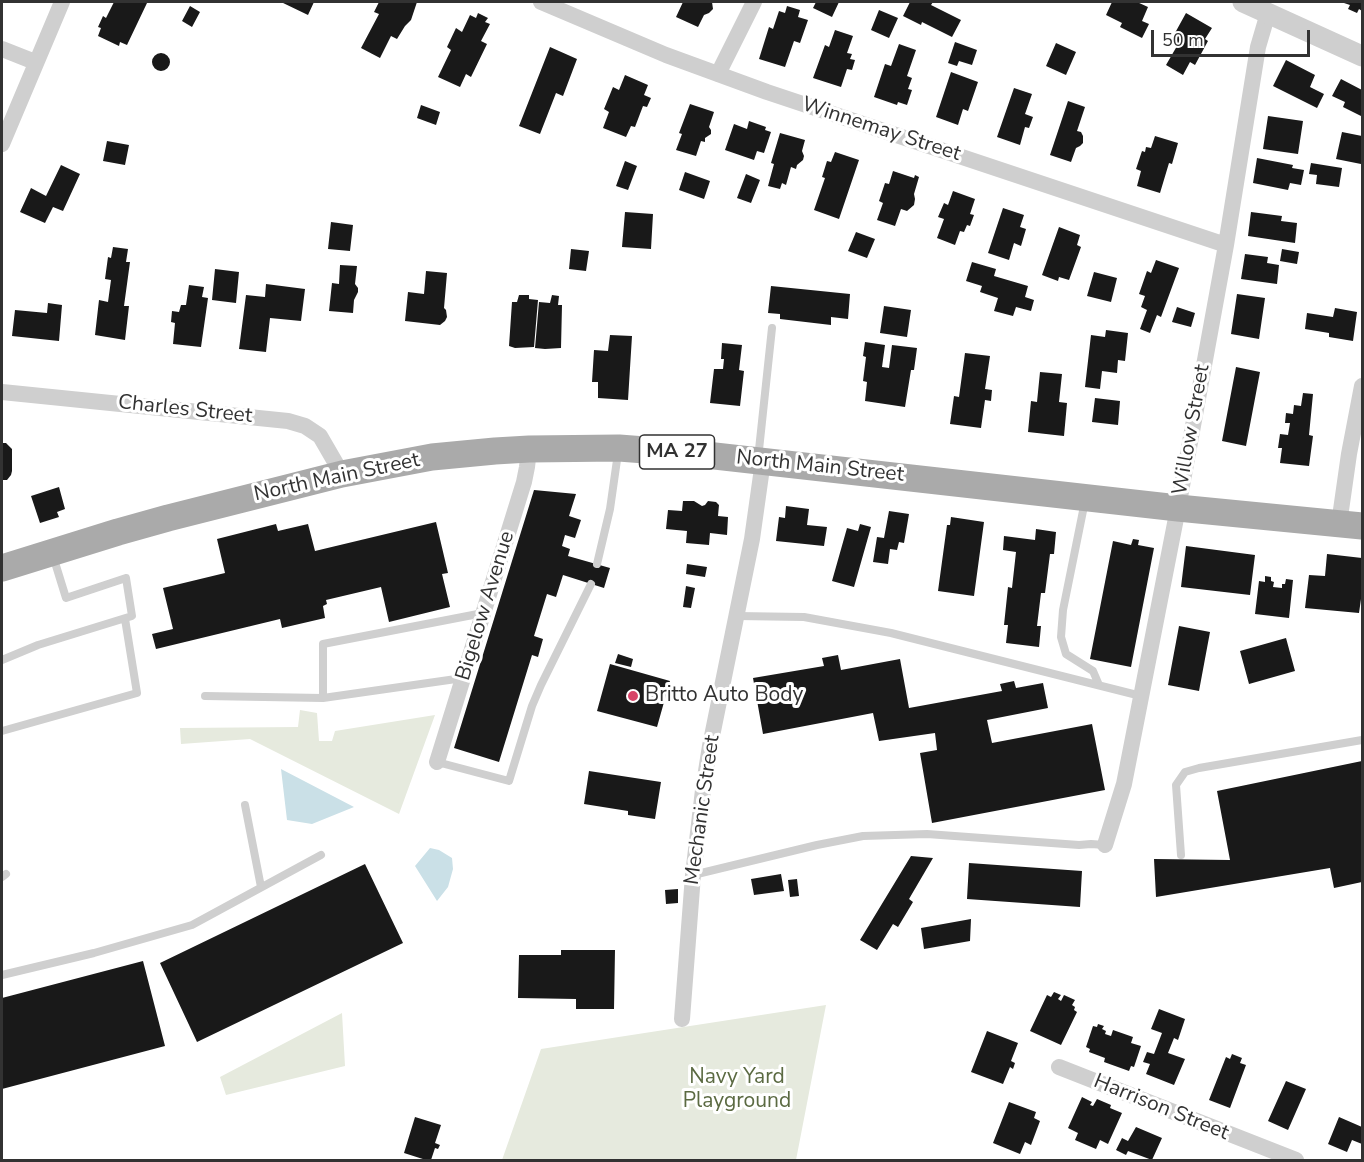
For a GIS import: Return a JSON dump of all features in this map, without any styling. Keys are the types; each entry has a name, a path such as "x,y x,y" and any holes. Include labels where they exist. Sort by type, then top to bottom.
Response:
{"main road":[{"name":"North Main Street","path":"2,568 168,518 342,474 432,457 529,449 619,448 687,453 1351,525"}],"street":[{"path":"2,144 62,2"},
{"name":"Winnemay Street","path":"541,2 666,55 718,74 1226,245"},
{"path":"718,74 754,2"},
{"path":"1243,2 1362,56"},
{"name":"Willow Street","path":"1105,845 1124,784 1226,245 1258,47 1268,13"},
{"path":"2,49 35,62"},
{"path":"1351,525 1348,454 1362,386"},
{"name":"Charles Street","path":"2,392 288,421 305,426 320,436 342,474"},
{"name":"Bigelow Avenue","path":"437,762 524,482 529,449"},
{"name":"Mechanic Street","path":"682,1019 693,875 703,790 752,539 760,460"},
{"name":"Harrison Street","path":"1059,1067 1296,1161"}],"lane":[{"path":"760,460 772,328"},
{"path":"597,564 610,509 619,448"},
{"path":"1086,497 1063,610 1061,637 1066,654 1093,671 1100,685"},
{"path":"2,660 38,645 132,616 126,579 66,598 51,553"},
{"path":"437,762 509,781 532,706 591,584"},
{"path":"323,698 323,644 483,613"},
{"path":"737,616 804,617 891,633 1141,696"},
{"path":"2,731 137,693 124,619"},
{"path":"205,696 323,698 464,678"},
{"path":"1181,855 1176,785 1185,772 1362,740"},
{"path":"245,805 261,887"},
{"path":"693,875 863,836 927,834 1105,845"},
{"path":"2,975 94,953 192,925 321,855"}],"green space":[{"path":"300,710 317,713 319,741 332,741 335,731 435,715 399,814 250,739 181,744 180,728 298,727"},
{"name":"Navy Yard Playground","path":"826,1005 796,1160 502,1160 541,1049"},
{"path":"342,1013 345,1066 226,1095 220,1077"}],"water":[{"path":"281,769 354,807 312,824 287,820"},
{"path":"430,848 439,850 452,858 453,869 448,887 437,901 415,866"}],"building":[{"path":"114,2 147,3 127,45 120,42 119,46 98,36 101,28 98,27 103,16 106,18"},
{"path":"281,2 314,2 308,15"},
{"path":"379,2 417,2 411,20 397,39 391,36 380,58 361,48 379,14 374,12"},
{"path":"683,2 712,2 713,9 704,15 698,27 676,17"},
{"path":"816,2 839,2 832,17 813,8"},
{"path":"910,2 933,2 931,5 961,20 952,37 922,22 921,25 903,16"},
{"path":"1112,2 1137,2 1148,7 1142,21 1149,24 1142,38 1120,27 1122,23 1106,15"},
{"path":"1341,2 1362,2 1362,11 1359,9 1357,13 1348,9 1350,5"},
{"path":"190,6 200,12 192,27 182,21"},
{"path":"787,6 800,10 798,17 808,20 800,43 794,41 785,67 759,59 769,27 773,29 779,11 785,13"},
{"path":"879,10 898,18 889,38 871,30"},
{"path":"478,13 488,18 485,22 490,24 481,41 487,44 471,77 466,74 460,87 438,77 451,50 447,47 456,28 462,32 470,15 476,18"},
{"path":"1186,13 1212,28 1195,65 1190,62 1183,75 1166,65 1177,46 1170,42"},
{"path":"835,30 853,36 847,53 852,54 850,59 855,60 852,70 847,69 841,87 813,78 825,45 829,47"},
{"path":"955,42 977,50 972,65 959,61 957,66 948,63"},
{"path":"1056,43 1076,52 1066,75 1046,66"},
{"path":"899,44 916,50 907,76 912,78 908,89 912,90 907,105 898,102 897,105 874,97 885,64 891,66"},
{"path":"550,47 577,59 563,96 556,93 540,134 519,126"},
{"path":"161,53 167,56 170,62 167,68 161,71 155,68 152,62 155,56"},
{"path":"1286,60 1315,75 1310,87 1324,94 1317,108 1273,86"},
{"path":"951,72 978,82 968,111 963,109 958,125 936,117"},
{"path":"625,75 648,85 644,95 651,98 647,107 643,106 635,127 631,126 626,137 603,128 609,112 604,109 613,87 619,90"},
{"path":"1341,79 1362,90 1361,116 1343,107 1345,102 1332,96"},
{"path":"1014,88 1032,94 1025,114 1033,117 1029,128 1025,127 1020,145 997,137"},
{"path":"1068,101 1085,107 1077,131 1083,136 1083,143 1076,148 1071,162 1050,155"},
{"path":"690,104 714,112 709,127 711,134 705,138 705,142 701,141 696,156 676,150 682,134 679,133"},
{"path":"421,105 440,112 436,125 417,118"},
{"path":"1268,116 1303,121 1298,154 1263,149"},
{"path":"749,121 766,127 765,130 771,132 764,153 757,151 754,160 725,150 734,124 747,129"},
{"path":"1342,132 1362,136 1361,164 1336,159"},
{"path":"780,133 805,140 802,151 803,160 796,169 791,167 786,185 782,183 780,189 768,186 774,164 771,163"},
{"path":"1155,136 1178,143 1160,193 1137,186 1141,171 1136,169 1142,151 1145,152 1146,147 1151,148"},
{"path":"107,141 129,145 125,165 103,161"},
{"path":"835,152 859,160 839,219 814,210 825,178 822,177 827,161 831,162"},
{"path":"1257,158 1293,165 1292,168 1304,170 1301,185 1290,183 1288,190 1253,183"},
{"path":"625,161 637,166 628,190 616,186"},
{"path":"1311,163 1342,168 1339,187 1316,184 1317,175 1309,174"},
{"path":"61,165 80,174 63,211 53,207 45,223 20,212 31,188 46,196"},
{"path":"893,171 914,178 915,175 919,177 914,194 914,205 907,211 901,209 895,226 877,220 883,203 879,201 885,183 889,184"},
{"path":"685,172 710,181 704,199 679,190"},
{"path":"746,174 760,180 751,203 737,198"},
{"path":"953,191 975,199 970,214 974,215 970,226 967,225 964,232 960,231 955,245 937,238 944,219 938,217 944,203 948,205"},
{"path":"1003,208 1024,215 1020,227 1026,229 1021,246 1014,243 1009,260 988,253"},
{"path":"625,212 653,214 651,249 622,247"},
{"path":"1251,212 1282,216 1281,221 1297,223 1295,243 1248,236"},
{"path":"331,222 353,225 350,251 328,249"},
{"path":"1059,227 1080,235 1077,245 1081,247 1069,280 1059,277 1058,281 1042,275"},
{"path":"856,232 875,239 867,258 848,251"},
{"path":"113,247 128,249 126,262 130,262 124,306 129,306 125,340 95,335 99,300 108,302 111,280 105,279 108,257 111,258"},
{"path":"571,249 589,251 586,271 569,269"},
{"path":"1282,249 1299,252 1297,264 1280,261"},
{"path":"1245,254 1268,257 1267,263 1279,265 1277,284 1241,279"},
{"path":"1156,260 1179,268 1161,317 1157,315 1150,333 1140,329 1147,310 1141,307 1145,296 1139,294 1147,271 1151,273"},
{"path":"972,262 996,269 994,276 1028,286 1025,297 1034,300 1031,311 1016,307 1013,316 994,311 998,298 980,292 982,286 966,281"},
{"path":"340,265 357,266 355,284 358,292 354,300 353,313 329,311 332,283 339,284"},
{"path":"215,269 239,272 236,303 212,300"},
{"path":"426,271 447,273 444,308 447,317 440,325 405,321 408,292 424,294"},
{"path":"1094,272 1117,278 1111,302 1087,296"},
{"path":"266,284 305,289 301,321 270,318 266,352 239,349 246,295 265,297"},
{"path":"189,285 204,287 202,297 208,298 201,347 173,344 175,323 171,322 172,311 179,312 181,305 186,305"},
{"path":"771,286 850,294 848,319 831,317 831,325 780,319 780,314 768,313"},
{"path":"1237,294 1265,298 1259,339 1231,334"},
{"path":"519,295 529,295 529,299 538,300 534,347 509,346 512,302 517,302"},
{"path":"552,295 559,296 558,305 562,305 561,348 535,348 539,302 550,303"},
{"path":"48,303 62,305 59,341 12,336 15,310 47,313"},
{"path":"884,306 911,310 907,337 880,333"},
{"path":"1177,307 1195,313 1191,327 1172,322"},
{"path":"1335,308 1357,312 1353,341 1329,337 1329,333 1305,329 1307,313 1333,317"},
{"path":"1106,330 1128,333 1125,361 1118,360 1117,373 1102,371 1100,389 1085,387 1091,335 1105,337"},
{"path":"610,335 632,336 628,400 598,398 598,382 592,382 594,350 608,351"},
{"path":"865,342 885,345 882,367 889,368 892,345 917,348 905,407 865,401 867,382 863,381 866,357 863,356"},
{"path":"722,343 742,345 739,370 744,371 740,406 710,403 714,369 723,369"},
{"path":"965,353 990,356 985,389 992,390 991,401 985,400 981,428 950,424 954,396 959,397"},
{"path":"1236,367 1260,372 1246,446 1222,441"},
{"path":"1040,372 1062,374 1059,402 1067,403 1064,436 1028,432 1031,401 1037,402"},
{"path":"1303,393 1313,394 1309,435 1313,436 1309,466 1280,463 1282,448 1278,448 1280,434 1288,435 1290,423 1285,423 1286,413 1293,414 1294,405 1301,406"},
{"path":"1095,398 1120,401 1118,425 1092,422"},
{"path":"2,443 6,443 12,449 12,471 7,480 2,480"},
{"path":"59,487 65,509 57,512 59,517 40,523 31,496"},
{"path":"534,490 576,494 569,516 581,520 575,538 565,535 562,546 570,549 568,556 610,568 604,588 563,575 556,597 547,594 534,636 543,639 538,657 532,655 499,762 454,748"},
{"path":"683,501 694,501 702,506 708,501 716,502 719,505 718,516 728,517 727,535 710,533 709,545 686,543 687,531 666,529 668,510 682,511"},
{"path":"786,506 809,509 807,525 827,527 824,546 776,541 779,517 785,518"},
{"path":"889,511 909,514 904,543 899,542 897,550 890,549 888,564 873,562 877,537 884,538"},
{"path":"951,517 984,522 974,596 938,591 947,525 950,525"},
{"path":"436,522 448,573 442,574 450,607 389,622 381,587 326,600 327,604 323,606 325,618 282,628 280,619 156,649 152,634 173,629 163,588 225,573 217,539 276,524 278,531 308,524 315,551"},
{"path":"860,524 871,527 854,587 832,581 847,528 858,531"},
{"path":"1036,529 1056,532 1054,554 1050,554 1045,593 1041,593 1037,626 1041,626 1039,647 1006,643 1008,625 1004,625 1008,587 1012,588 1016,552 1003,550 1004,536 1035,540"},
{"path":"1133,539 1139,540 1138,545 1154,548 1131,667 1090,659 1113,541 1131,545"},
{"path":"1186,546 1255,555 1250,595 1181,587"},
{"path":"1327,554 1362,558 1362,599 1359,613 1305,608 1309,575 1325,576"},
{"path":"687,564 707,567 705,577 686,574"},
{"path":"1265,576 1271,577 1271,581 1274,582 1273,587 1282,588 1286,579 1293,580 1289,618 1255,614 1259,581 1265,582"},
{"path":"686,586 695,588 691,608 683,607"},
{"path":"1179,626 1210,632 1199,691 1168,685"},
{"path":"1286,638 1295,671 1249,684 1240,651"},
{"path":"618,654 633,659 631,667 615,663"},
{"path":"838,655 841,670 900,659 909,708 1002,691 1000,684 1014,681 1016,688 1043,683 1048,708 987,720 992,743 1092,724 1105,790 932,823 920,753 937,750 935,733 879,741 873,713 763,734 753,678 824,666 822,658"},
{"name":"Britto Auto Body","path":"610,664 670,681 657,727 597,711"},
{"path":"1362,761 1362,882 1334,888 1330,868 1156,897 1154,859 1230,860 1217,791"},
{"path":"589,771 661,782 655,819 628,815 628,811 584,804"},
{"path":"911,856 933,858 909,899 913,902 898,927 893,924 877,950 860,940"},
{"path":"969,863 1082,871 1080,907 967,899"},
{"path":"365,864 403,943 197,1042 160,963"},
{"path":"781,874 784,891 754,895 751,879"},
{"path":"797,879 799,896 790,897 788,880"},
{"path":"678,889 678,903 666,904 665,890"},
{"path":"971,919 970,941 924,949 921,928"},
{"path":"561,950 615,950 614,1009 576,1009 576,999 518,998 519,955 561,955"},
{"path":"143,961 165,1046 2,1089 2,998"},
{"path":"1054,992 1061,995 1058,999 1061,1001 1064,995 1075,1000 1072,1005 1077,1012 1061,1045 1030,1031 1047,995 1051,997"},
{"path":"1159,1009 1185,1019 1178,1040 1174,1038 1168,1053 1185,1059 1174,1085 1146,1074 1150,1064 1143,1062 1147,1052 1154,1054 1162,1033 1151,1029"},
{"path":"1098,1024 1104,1026 1102,1029 1106,1031 1105,1034 1111,1036 1113,1030 1133,1037 1131,1043 1141,1046 1134,1067 1131,1066 1129,1071 1104,1062 1105,1058 1089,1052 1090,1049 1086,1047 1093,1026 1097,1027"},
{"path":"987,1031 1018,1043 1011,1061 1015,1063 1013,1069 1010,1067 1003,1084 971,1072"},
{"path":"1232,1054 1242,1058 1240,1063 1246,1065 1230,1108 1209,1100 1226,1057 1230,1059"},
{"path":"1286,1081 1306,1089 1288,1130 1268,1121"},
{"path":"1082,1097 1092,1102 1090,1105 1093,1106 1097,1099 1122,1113 1108,1144 1100,1140 1096,1149 1075,1140 1078,1133 1068,1128"},
{"path":"1009,1102 1036,1112 1034,1118 1040,1121 1031,1145 1025,1142 1020,1154 993,1143"},
{"path":"415,1117 441,1125 435,1143 440,1145 438,1149 435,1148 431,1160 404,1153"},
{"path":"1339,1117 1362,1127 1362,1144 1352,1140 1347,1152 1328,1144"},
{"path":"1136,1127 1162,1138 1152,1160 1128,1151 1126,1155 1116,1150 1122,1138 1128,1141"}],"place":[{"name":"Britto Auto Body","path":"633,696"}]}
